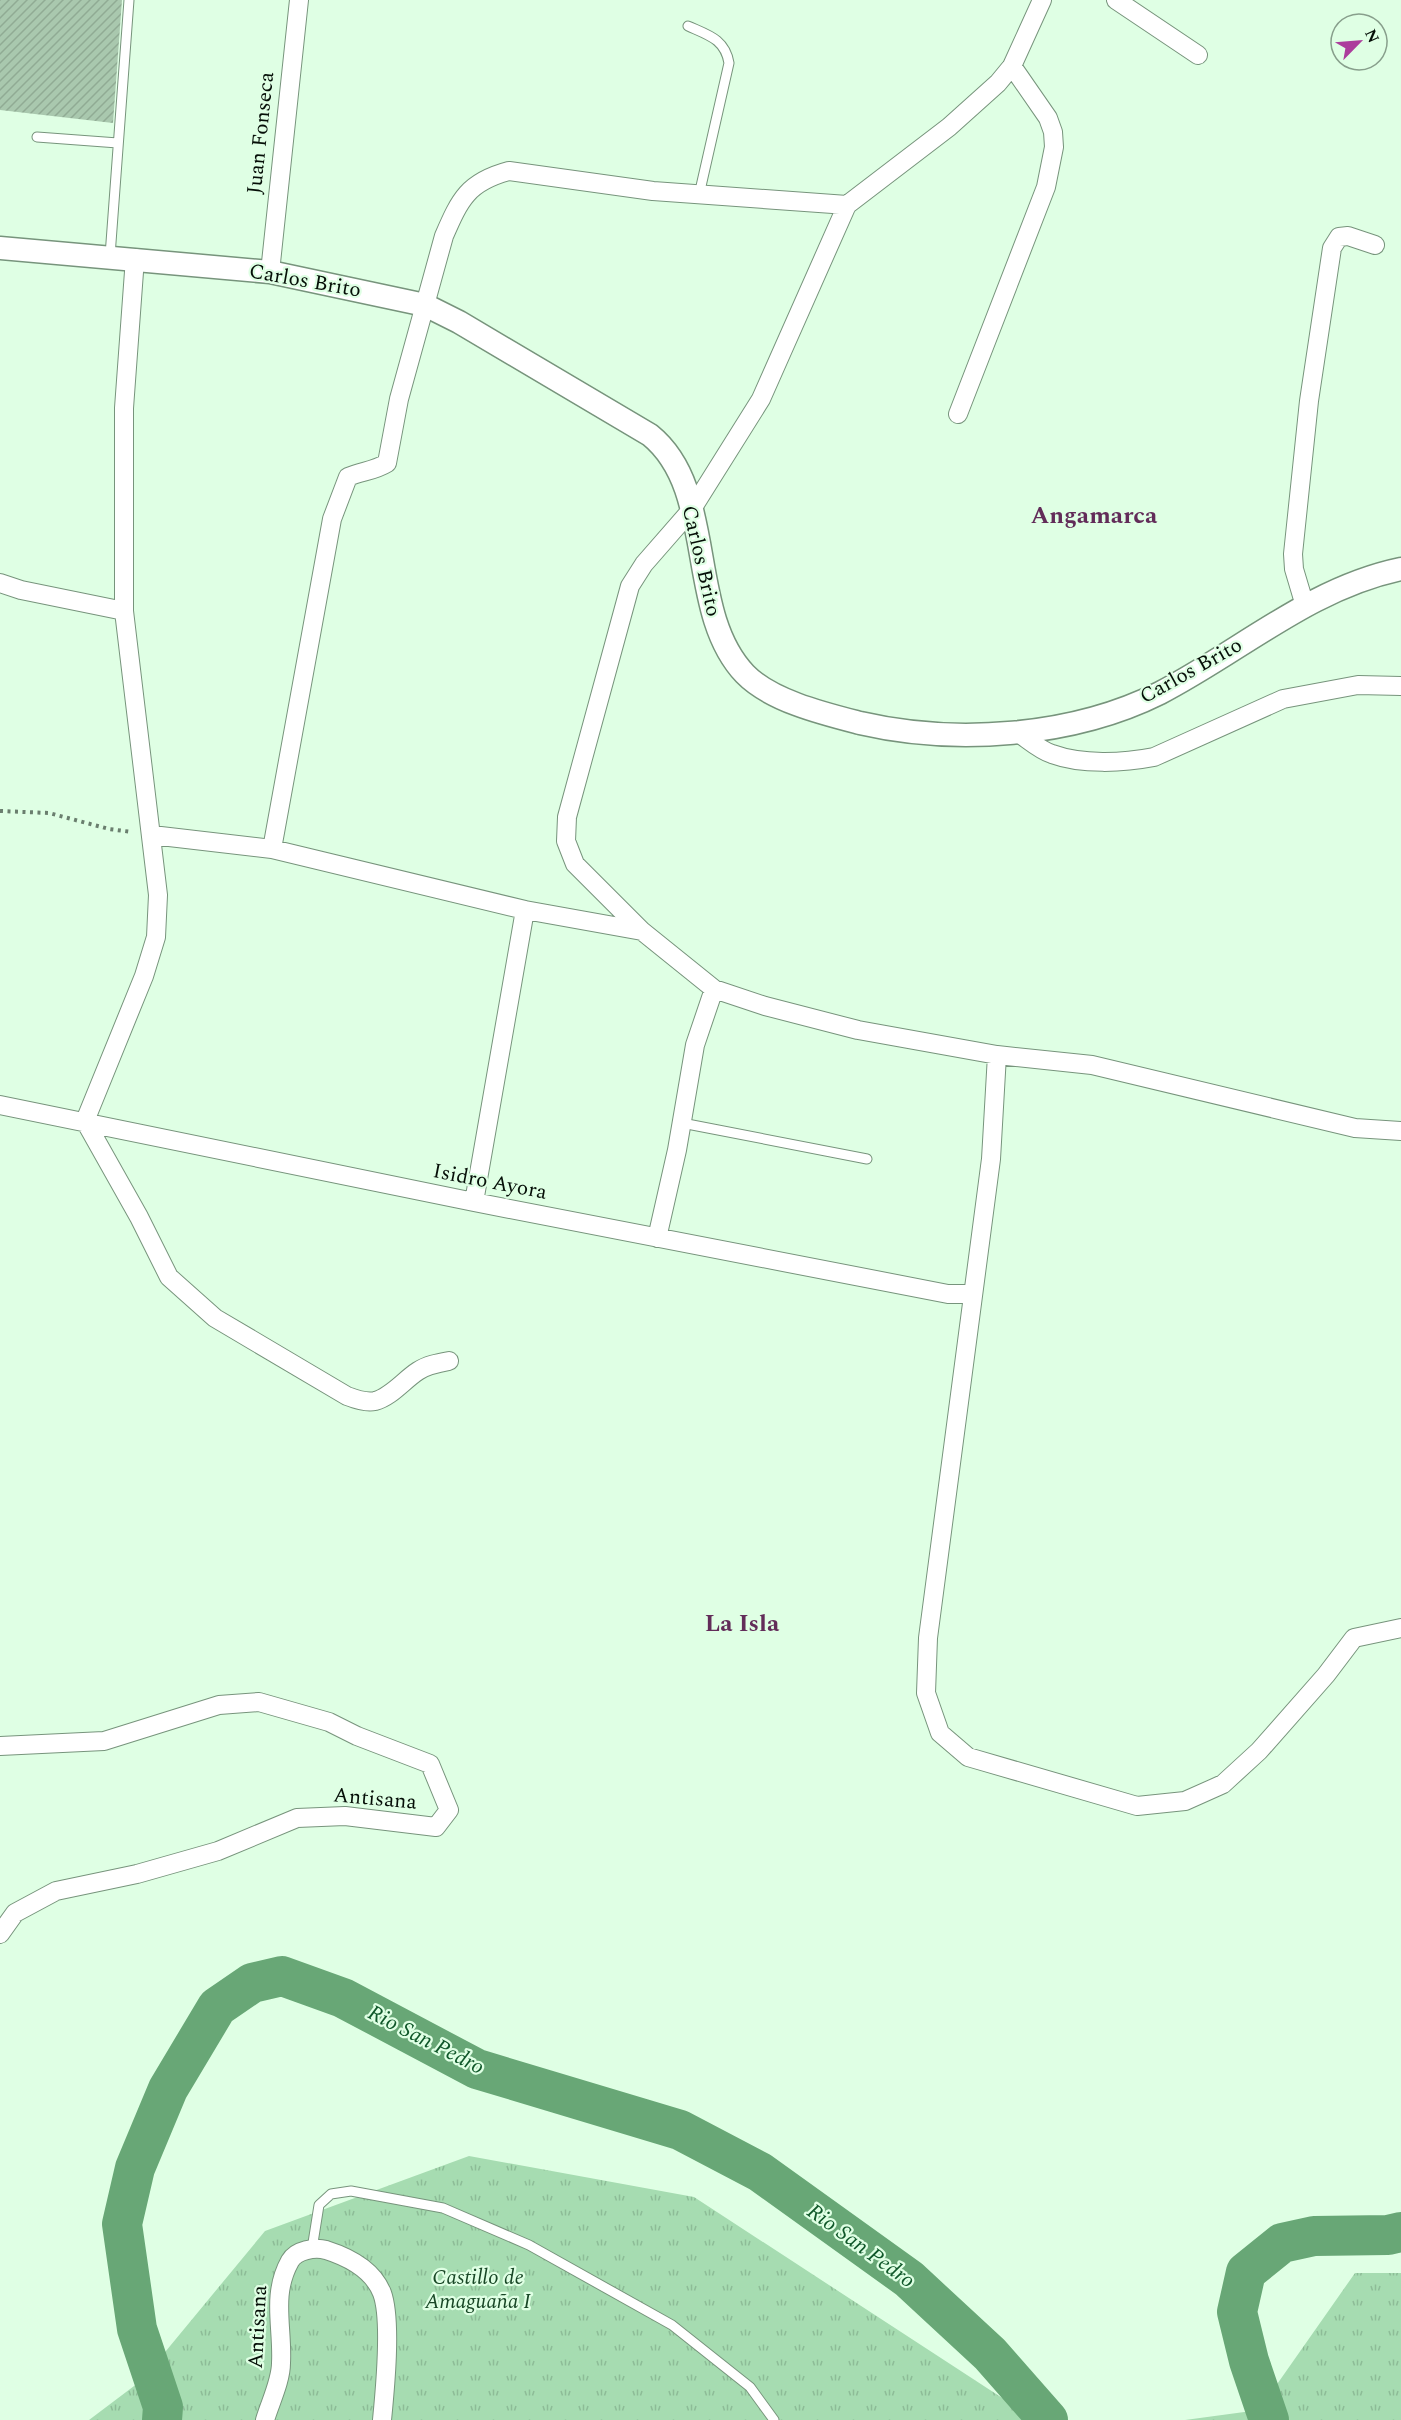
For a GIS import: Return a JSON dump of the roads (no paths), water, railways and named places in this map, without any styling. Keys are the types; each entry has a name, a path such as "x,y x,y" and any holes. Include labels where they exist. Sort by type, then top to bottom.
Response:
{"street":[{"name":"Juan Fonseca","path":"270,272 299,0"},
{"path":"1042,0 1012,66 998,83 949,127 847,205 761,399 692,509 644,564 630,586 567,817 566,841 575,864 642,931 714,989 765,1006 858,1030 997,1054 1092,1065 1355,1128 1401,1131"},
{"path":"1116,0 1198,55"},
{"path":"958,414 1046,187 1054,147 1053,132 1048,117 1012,66"},
{"path":"272,849 332,519 348,477 363,471 372,471 387,463 391,452 399,399 444,236 455,211 469,191 486,177 509,171 653,191 847,205"},
{"path":"1305,606 1294,569 1293,554 1309,401 1332,248 1339,237 1348,236 1375,245"},
{"name":"Carlos Brito","path":"0,248 135,258 270,272 425,305 459,322 650,435 663,445 672,458 692,509 715,625 745,674 769,692 832,716 898,732 1020,734 1103,715 1159,693 1342,586 1401,569"},
{"path":"135,258 124,408 124,611 158,895 156,937 144,976 85,1121 139,1217 169,1277 215,1318 347,1396 367,1402 376,1401 389,1394 418,1371 432,1364 449,1361"},
{"path":"0,583 124,611"},
{"path":"1020,734 1049,754 1065,758 1134,760 1154,757 1283,699 1358,686 1401,686"},
{"path":"152,835 272,849 525,910 642,931"},
{"path":"474,1202 525,910"},
{"path":"657,1238 682,1123 695,1045 714,989"},
{"path":"997,1054 991,1159 928,1638 926,1694 940,1733 968,1757 1137,1806 1185,1802 1223,1784 1259,1751 1326,1675 1354,1638 1401,1628"},
{"name":"Isidro Ayora","path":"0,1106 85,1121 657,1238 948,1294 972,1294"},
{"name":"Antisana","path":"0,1746 104,1741 219,1705 259,1702 330,1722 357,1736 430,1764 449,1810 436,1827 345,1816 297,1818 218,1851 138,1874 56,1891 15,1913 0,1934"},
{"path":"312,2250 321,2249 348,2257 371,2277 382,2293 385,2314 385,2381 381,2420"},
{"name":"Antisana","path":"265,2420 281,2366 278,2289 291,2258 304,2250 312,2250"}],"lane":[{"path":"110,256 129,0"},
{"path":"688,26 717,39 724,46 729,63 699,195"},
{"path":"37,137 118,143"},
{"path":"682,1123 867,1159"},
{"path":"312,2250 319,2205 331,2194 351,2191 443,2208 529,2244 672,2325 750,2387 774,2420"}],"waterway":[{"name":"Rio San Pedro","path":"162,2420 163,2407 137,2329 122,2224 135,2168 168,2089 217,2007 252,1983 282,1976 343,1998 477,2069 680,2130 760,2172 909,2279 990,2354 1048,2420"},
{"name":"Rio San Pedro","path":"1269,2420 1249,2361 1237,2312 1246,2272 1282,2243 1314,2236 1388,2235 1401,2232"}],"district":[{"name":"Angamarca","path":"1094,516"},
{"name":"La Isla","path":"742,1624"}],"park label":[{"name":"Castillo de Amaguaña I","path":"478,2290"}]}
